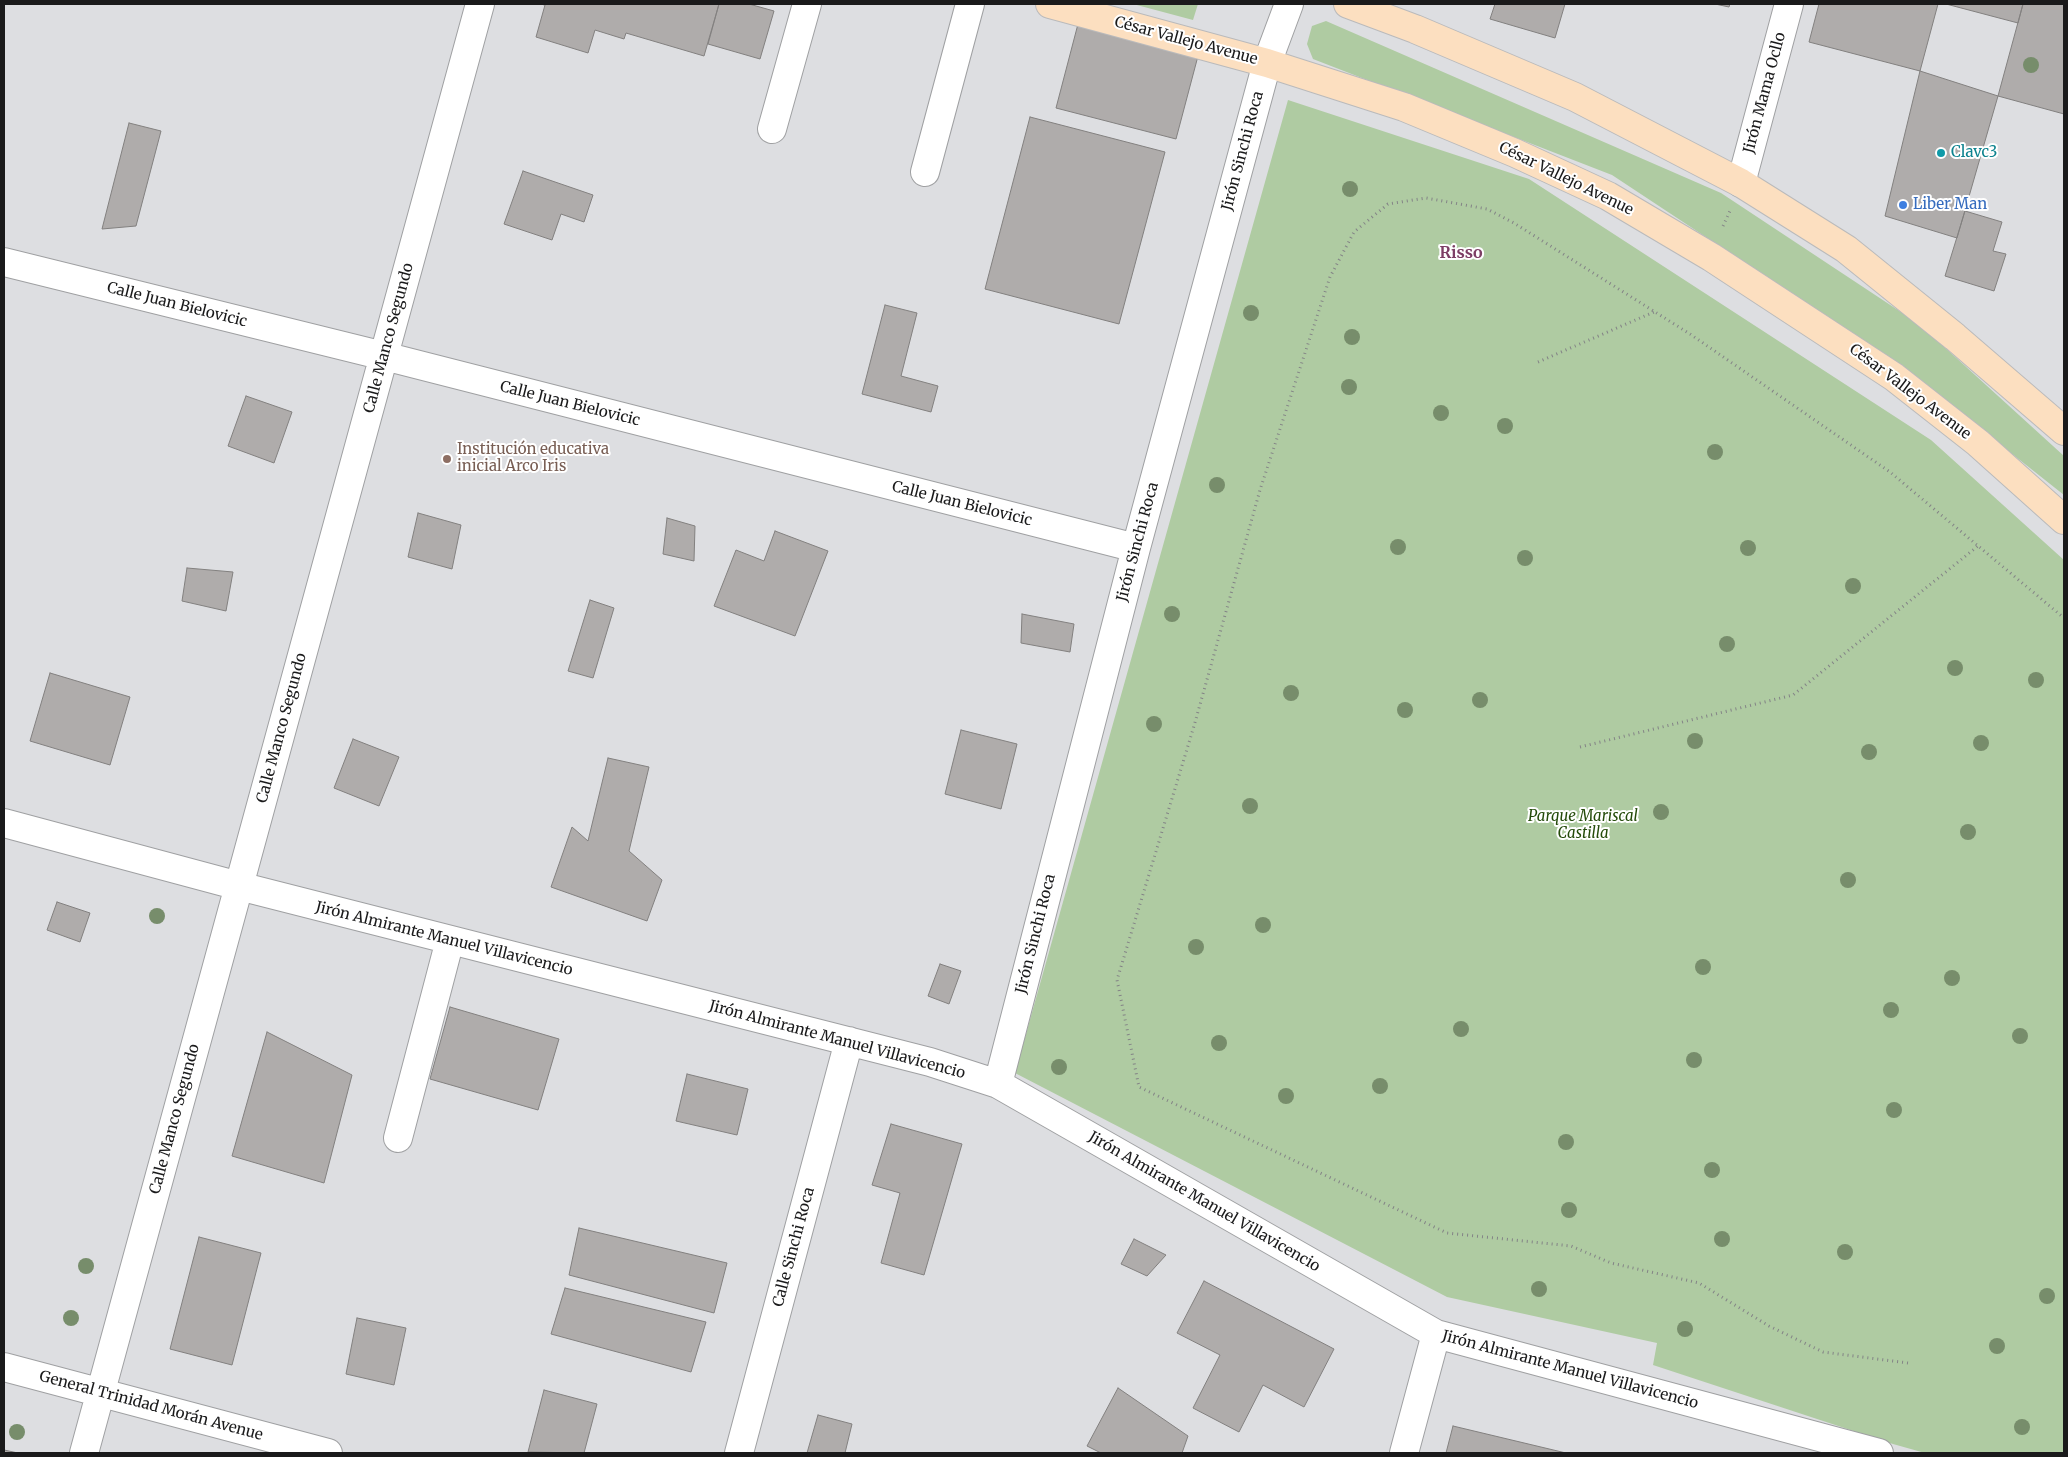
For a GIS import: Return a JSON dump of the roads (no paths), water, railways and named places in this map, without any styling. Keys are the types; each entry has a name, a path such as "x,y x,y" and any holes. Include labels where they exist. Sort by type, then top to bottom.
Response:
{"main road":[{"name":"César Vallejo Avenue","path":"1050,4 1267,63 1404,106 1515,153 1608,196 1711,256 1894,377 1978,443 2064,520"},
{"path":"1348,4 1414,29 1574,97 1741,183 1846,248 1955,337 2064,431"}],"street":[{"name":"Calle Manco Segundo","path":"84,1453 480,4"},
{"path":"772,129 807,4"},
{"path":"925,172 970,4"},
{"name":"Jirón Sinchi Roca","path":"998,1084 1136,548 1267,63 1289,4"},
{"name":"Jirón Mama Ocllo","path":"1741,183 1789,4"},
{"name":"Calle Juan Bielovicic","path":"4,262 384,356 1136,548"},
{"name":"Jirón Almirante Manuel Villavicencio","path":"4,823 239,886 930,1062 998,1084 1436,1334 1879,1453"},
{"path":"398,1138 450,940"},
{"name":"Calle Sinchi Roca","path":"739,1453 849,1041"},
{"path":"1404,1453 1436,1334"},
{"name":"General Trinidad Morán Avenue","path":"4,1367 328,1453"}],"place":[{"name":"Clavc3","path":"1941,153"},
{"name":"Liber Man","path":"1903,205"},
{"name":"Institución educativa inicial Arco Iris","path":"447,459"}],"district":[{"name":"Risso","path":"1461,253"}],"park label":[{"name":"Parque Mariscal Castilla","path":"1583,826"}]}
